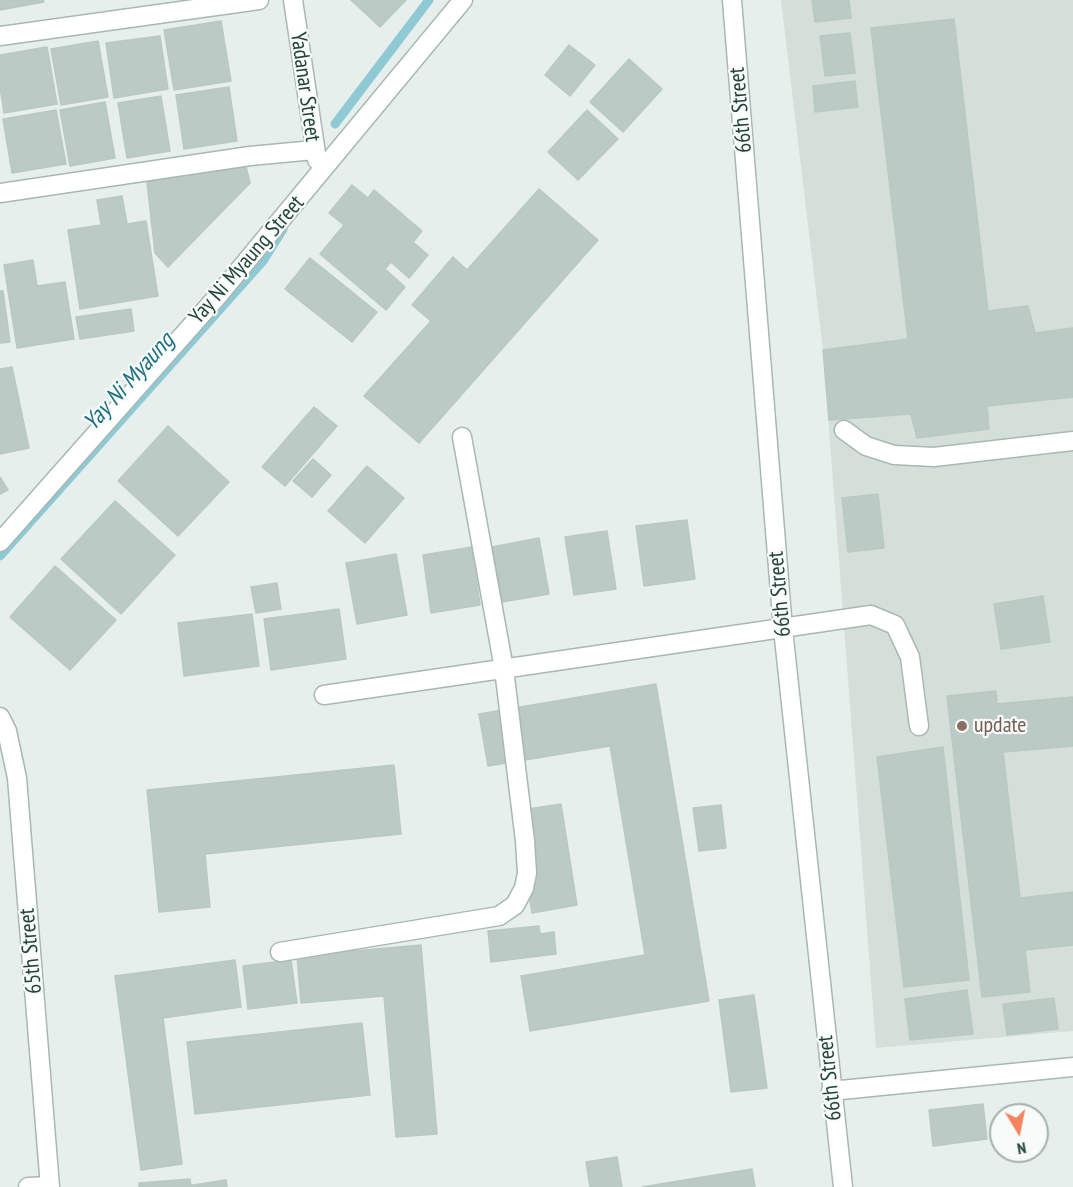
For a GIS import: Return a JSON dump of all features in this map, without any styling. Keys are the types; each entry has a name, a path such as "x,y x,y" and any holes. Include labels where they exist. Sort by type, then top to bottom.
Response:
{"street":[{"path":"0,36 259,0"},
{"name":"Yadanar Street","path":"293,0 314,150 322,173"},
{"name":"Yay Ni Myaung Street","path":"0,542 208,307 464,0"},
{"name":"66th Street","path":"732,0 783,629 843,1187"},
{"path":"0,193 250,156 314,150"},
{"path":"844,430 866,446 894,455 924,457 1073,441"},
{"path":"280,952 498,916 515,905 524,888 526,863 504,669 462,437"},
{"path":"324,695 871,615 895,624 910,657 920,726"},
{"name":"65th Street","path":"0,717 7,731 17,778 50,1186"},
{"path":"831,1091 1073,1067"},
{"path":"28,1187 50,1186"}],"shaded area":[{"name":"update","path":"781,0 1073,0 1073,1031 876,1048 823,350"}],"building":[{"path":"0,0 43,0 44,2 0,10"},
{"path":"351,0 406,0 380,27"},
{"path":"812,0 849,0 851,18 815,22"},
{"path":"954,19 988,311 1028,306 1035,333 1073,328 1073,397 987,406 989,429 917,438 911,414 829,420 823,350 908,339 871,28"},
{"path":"221,21 231,81 174,90 164,30"},
{"path":"850,33 855,73 825,76 820,36"},
{"path":"160,36 168,89 114,98 106,43"},
{"path":"98,41 108,97 61,105 51,49"},
{"path":"569,45 595,65 570,96 545,75"},
{"path":"47,47 57,104 4,113 0,87 0,55"},
{"path":"629,59 662,89 623,132 590,102"},
{"path":"855,81 858,107 815,112 813,86"},
{"path":"229,87 237,141 184,149 176,95"},
{"path":"161,96 170,151 127,158 118,103"},
{"path":"105,102 115,158 70,166 60,110"},
{"path":"56,110 66,164 12,173 3,119"},
{"path":"587,110 618,139 578,180 548,152"},
{"path":"245,162 250,183 168,267 155,253 146,174"},
{"path":"352,185 368,198 374,190 422,231 413,242 428,255 409,278 391,262 385,269 405,287 386,310 320,254 344,225 329,213"},
{"path":"539,189 598,240 419,443 364,396 431,321 412,305 453,257 467,270"},
{"path":"122,196 127,224 146,221 158,296 80,309 68,230 101,225 97,200"},
{"path":"310,258 377,312 352,342 285,289"},
{"path":"33,260 37,286 65,282 74,339 17,348 4,265"},
{"path":"0,291 3,291 10,342 0,343"},
{"path":"131,309 134,331 80,339 76,317"},
{"path":"12,367 29,448 0,454 0,369"},
{"path":"314,407 337,426 285,486 262,467"},
{"path":"168,426 229,482 178,536 118,481"},
{"path":"313,459 331,475 312,497 293,481"},
{"path":"367,466 404,498 365,543 328,511"},
{"path":"0,477 8,490 0,494"},
{"path":"878,494 884,548 848,552 842,498"},
{"path":"115,501 175,555 121,614 61,559"},
{"path":"687,520 695,579 644,586 636,526"},
{"path":"607,531 616,589 574,595 565,537"},
{"path":"539,538 549,594 502,602 492,547"},
{"path":"472,547 480,605 431,613 423,555"},
{"path":"396,554 407,615 357,624 346,563"},
{"path":"55,566 116,620 70,670 10,617"},
{"path":"277,583 281,609 256,613 251,587"},
{"path":"1043,596 1050,642 1001,649 994,604"},
{"path":"339,609 346,659 271,670 264,619"},
{"path":"252,614 259,666 184,676 178,623"},
{"path":"656,684 709,1001 530,1031 521,976 645,955 610,746 488,766 479,714"},
{"path":"996,691 997,704 1073,697 1073,746 1003,752 1020,898 1073,892 1073,945 1025,950 1030,992 982,997 947,696"},
{"path":"943,747 969,980 904,987 877,757"},
{"path":"394,765 401,834 205,854 210,907 159,912 147,790"},
{"path":"561,804 577,905 532,913 515,811"},
{"path":"721,805 726,848 699,851 693,808"},
{"path":"539,926 540,934 554,932 556,954 491,962 488,931"},
{"path":"421,945 437,1134 396,1137 384,996 301,1003 297,956"},
{"path":"235,960 241,1007 163,1018 182,1164 141,1170 115,976"},
{"path":"291,960 297,1003 248,1009 243,966"},
{"path":"967,990 973,1034 910,1040 905,999"},
{"path":"754,995 767,1088 731,1092 719,1000"},
{"path":"1054,998 1058,1029 1007,1035 1003,1004"},
{"path":"362,1023 370,1095 195,1114 187,1042"},
{"path":"983,1104 987,1139 933,1146 929,1110"},
{"path":"617,1157 622,1187 590,1187 586,1162"},
{"path":"752,1169 755,1187 642,1187"},
{"path":"190,1179 191,1187 139,1187 139,1183"},
{"path":"226,1180 227,1187 187,1187 187,1186"}],"waterway":[{"name":"Yay Ni Myaung","path":"335,124 429,0"},
{"name":"Yay Ni Myaung","path":"0,556 263,261 283,229"}],"place":[{"name":"update","path":"962,726"}]}
